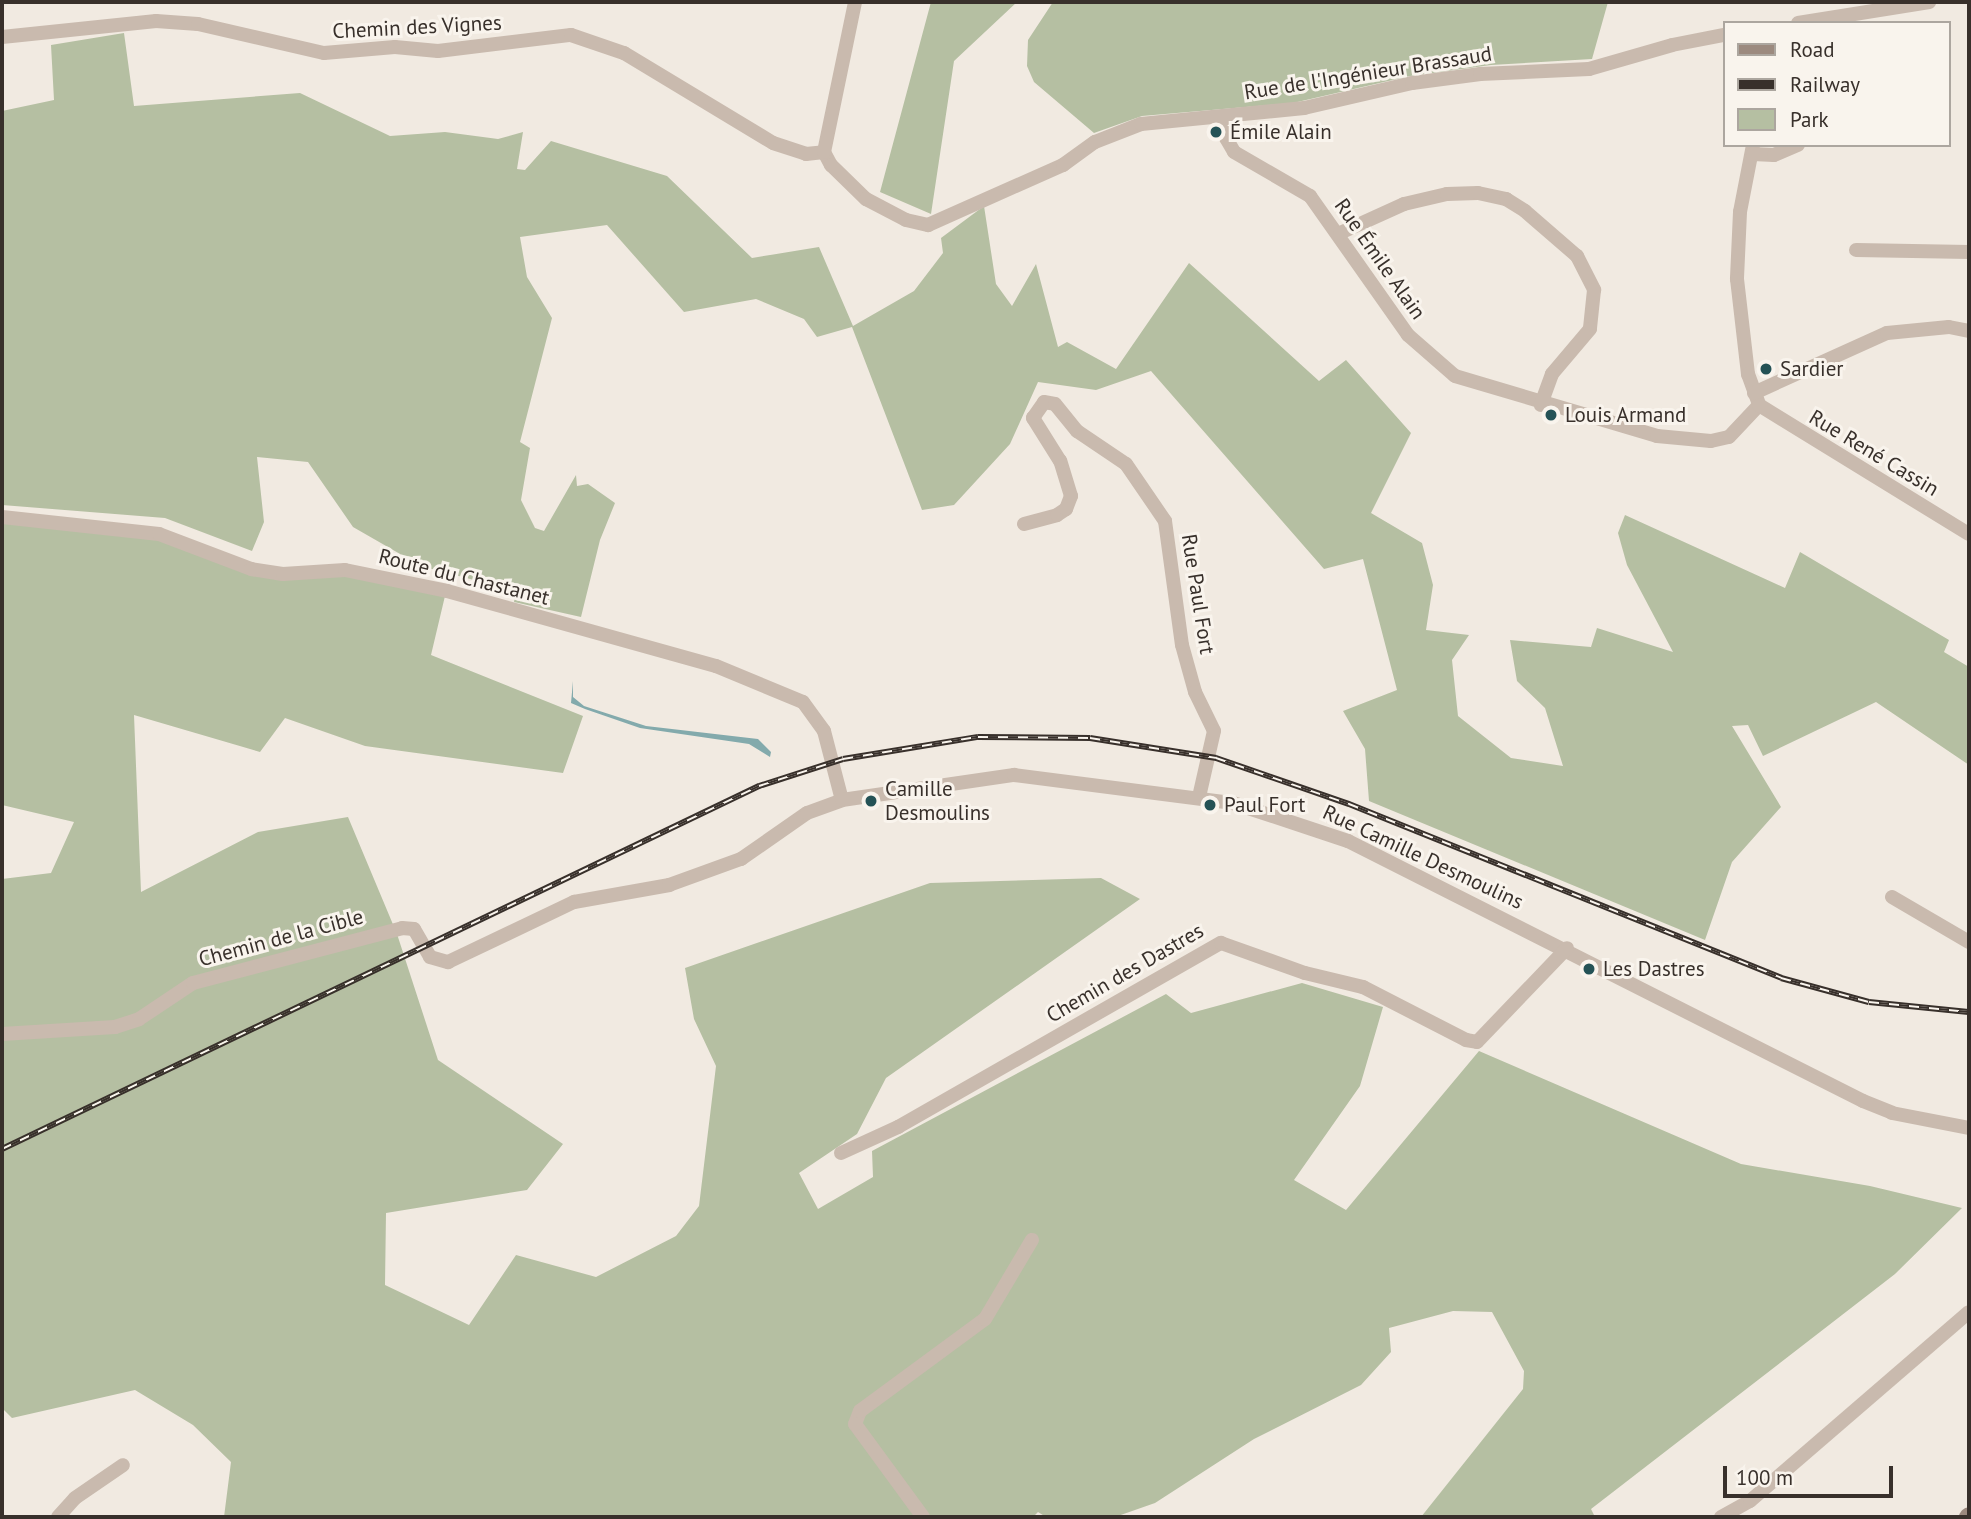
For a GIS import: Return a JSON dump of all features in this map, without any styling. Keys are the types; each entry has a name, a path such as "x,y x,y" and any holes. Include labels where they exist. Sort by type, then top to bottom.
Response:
{"street":[{"path":"824,152 855,2"},
{"path":"1810,21 1929,2"},
{"name":"Chemin des Vignes","path":"2,37 156,21 198,24 324,53 395,47 438,51 571,35 624,53 773,143 806,154 824,152"},
{"name":"Rue de l'Ingénieur Brassaud","path":"824,152 831,165 866,199 906,220 928,225 1063,164 1095,142 1142,124 1304,108 1412,83 1589,69 1672,45 1722,35"},
{"name":"Rue Émile Alain","path":"1224,116 1226,138 1234,152 1310,196 1340,233 1408,335 1436,361 1473,384 1657,436 1711,441 1729,437 1756,399"},
{"path":"1793,147 1774,155 1753,150 1740,212 1737,279 1756,399 1887,332 1949,327 1969,331"},
{"path":"1340,233 1404,204 1447,194 1478,193 1506,199 1525,211 1577,256 1594,290 1590,329 1552,374 1541,405"},
{"path":"1856,250 1969,252"},
{"name":"Rue René Cassin","path":"1756,399 1969,534"},
{"name":"Rue Paul Fort","path":"1024,524 1057,515 1066,509 1071,496 1060,461 1033,418 1044,402 1055,404 1077,431 1126,464 1165,521 1182,645 1195,692 1214,731 1199,797"},
{"name":"Route du Chastanet","path":"2,517 159,534 251,569 283,574 345,570 435,589 716,666 803,702 824,731 842,800"},
{"name":"Rue Camille Desmoulins","path":"414,929 430,957 448,962 574,902 669,885 741,859 807,813 842,800 1014,775 1199,797 1270,813 1348,841 1475,907 1567,948 1877,1107 1969,1128"},
{"path":"1892,897 1969,942"},
{"name":"Chemin de la Cible","path":"2,1034 115,1027 139,1019 193,983 402,928 414,929"},
{"name":"Chemin des Dastres","path":"841,1153 898,1128 1221,943 1305,973 1363,987 1466,1041 1477,1042 1567,948"},
{"path":"923,1517 855,1424 860,1411 985,1319 1032,1240"},
{"path":"1721,1517 1750,1502 1969,1312"},
{"path":"58,1517 75,1498 123,1465"}],"green space":[{"path":"931,2 1017,2 954,61 931,214 880,192"},
{"path":"1053,2 1608,2 1592,59 1491,65 1410,76 1293,103 1142,116 1094,133 1034,82 1027,66 1028,40"},
{"path":"124,33 134,106 300,93 390,136 445,132 498,139 523,132 517,169 525,170 551,141 667,176 752,258 819,247 853,326 914,291 943,253 941,238 984,206 996,284 1012,306 1036,264 1058,347 1067,342 1116,369 1189,263 1319,381 1346,360 1411,433 1371,513 1422,543 1433,585 1426,630 1469,635 1452,660 1458,716 1511,758 1563,766 1545,708 1517,681 1510,640 1591,647 1597,628 1673,652 1627,565 1618,533 1625,515 1785,588 1800,552 1949,640 1944,652 1969,667 1969,765 1876,702 1763,756 1748,725 1732,726 1781,807 1732,862 1705,940 1369,801 1365,749 1343,711 1397,690 1363,559 1324,569 1151,371 1096,390 1038,382 1010,444 954,505 922,510 852,327 817,337 804,319 756,299 684,312 607,225 520,237 527,277 552,318 520,442 530,448 521,500 535,528 544,531 576,475 577,486 588,484 615,503 600,540 581,617 514,602 516,591 421,566 353,527 308,462 257,457 264,522 252,551 165,518 2,505 2,111 54,100 51,45"},
{"path":"2,521 142,534 251,572 352,576 445,596 431,655 583,716 563,773 365,746 285,718 260,752 134,715 141,892 258,832 348,817 397,934 438,1060 563,1144 527,1190 386,1213 385,1285 469,1325 516,1255 596,1277 676,1236 699,1206 716,1066 694,1019 685,968 930,883 1101,878 1140,899 886,1078 857,1134 799,1173 818,1209 873,1177 872,1151 1166,994 1191,1013 1302,983 1383,1007 1360,1086 1294,1180 1346,1210 1479,1051 1741,1164 1870,1186 1962,1208 1895,1274 1591,1509 1595,1517 1421,1517 1523,1389 1524,1371 1492,1312 1453,1311 1389,1328 1391,1352 1361,1385 1254,1439 1155,1503 1115,1517 1046,1517 1038,1512 1033,1517 224,1517 231,1462 193,1425 135,1390 12,1418 2,1408 2,879 51,873 74,822 2,805"}],"water":[{"path":"573,681 573,697 584,706 646,726 758,739 771,752 770,757 749,744 640,728 585,709 571,703"}],"railway":[{"path":"2,1149 759,786 843,759 978,737 1090,738 1216,758 1349,804 1781,978 1869,1002 1969,1012"}],"place":[{"name":"Émile Alain","path":"1216,132"},
{"name":"Sardier","path":"1766,369"},
{"name":"Louis Armand","path":"1551,415"},
{"name":"Camille Desmoulins","path":"871,801"},
{"name":"Paul Fort","path":"1210,805"},
{"name":"Les Dastres","path":"1589,969"}]}
